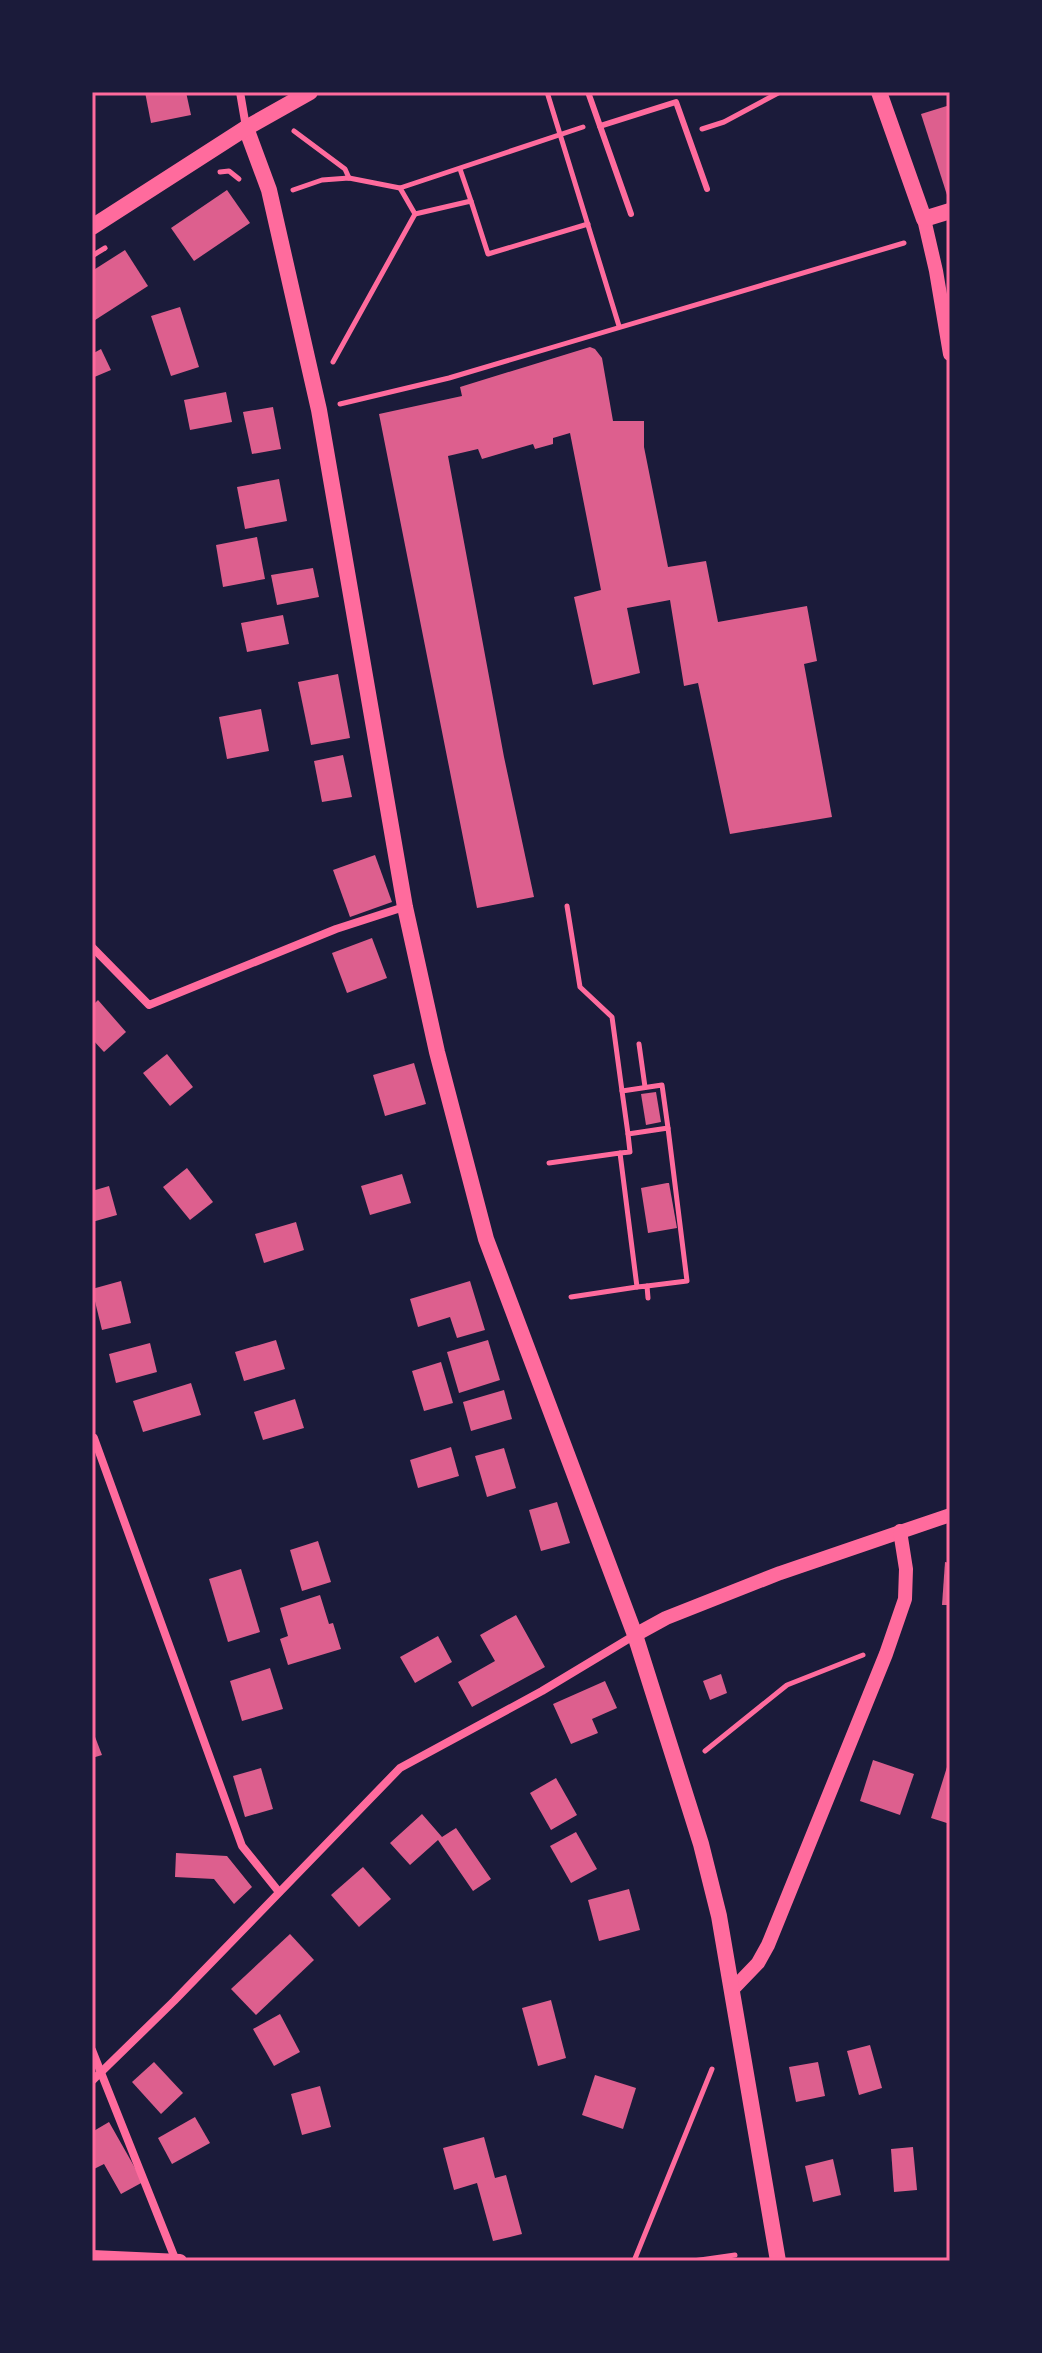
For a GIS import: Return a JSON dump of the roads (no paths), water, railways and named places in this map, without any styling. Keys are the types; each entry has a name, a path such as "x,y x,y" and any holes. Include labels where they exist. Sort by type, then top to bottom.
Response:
{"main road":[{"path":"92,227 246,128 310,92"},
{"path":"879,92 924,219 950,211"},
{"path":"246,128 269,190 319,410 405,907 437,1052 486,1239 635,1635 701,1844 719,1916 778,2261"}],"street":[{"path":"240,92 246,128"},
{"path":"924,219 950,354"},
{"path":"92,947 149,1005 336,929 405,907"},
{"path":"92,1439 100,1452 242,1846 279,1892"},
{"path":"92,2081 400,1768 542,1691 666,1618 780,1573 950,1515"},
{"path":"732,1990 752,1970 768,1945 886,1654 905,1599 906,1569 900,1531"},
{"path":"92,2050 178,2261 92,2257"}],"lane":[{"path":"588,92 631,214"},
{"path":"599,124 676,102 707,189"}]}
